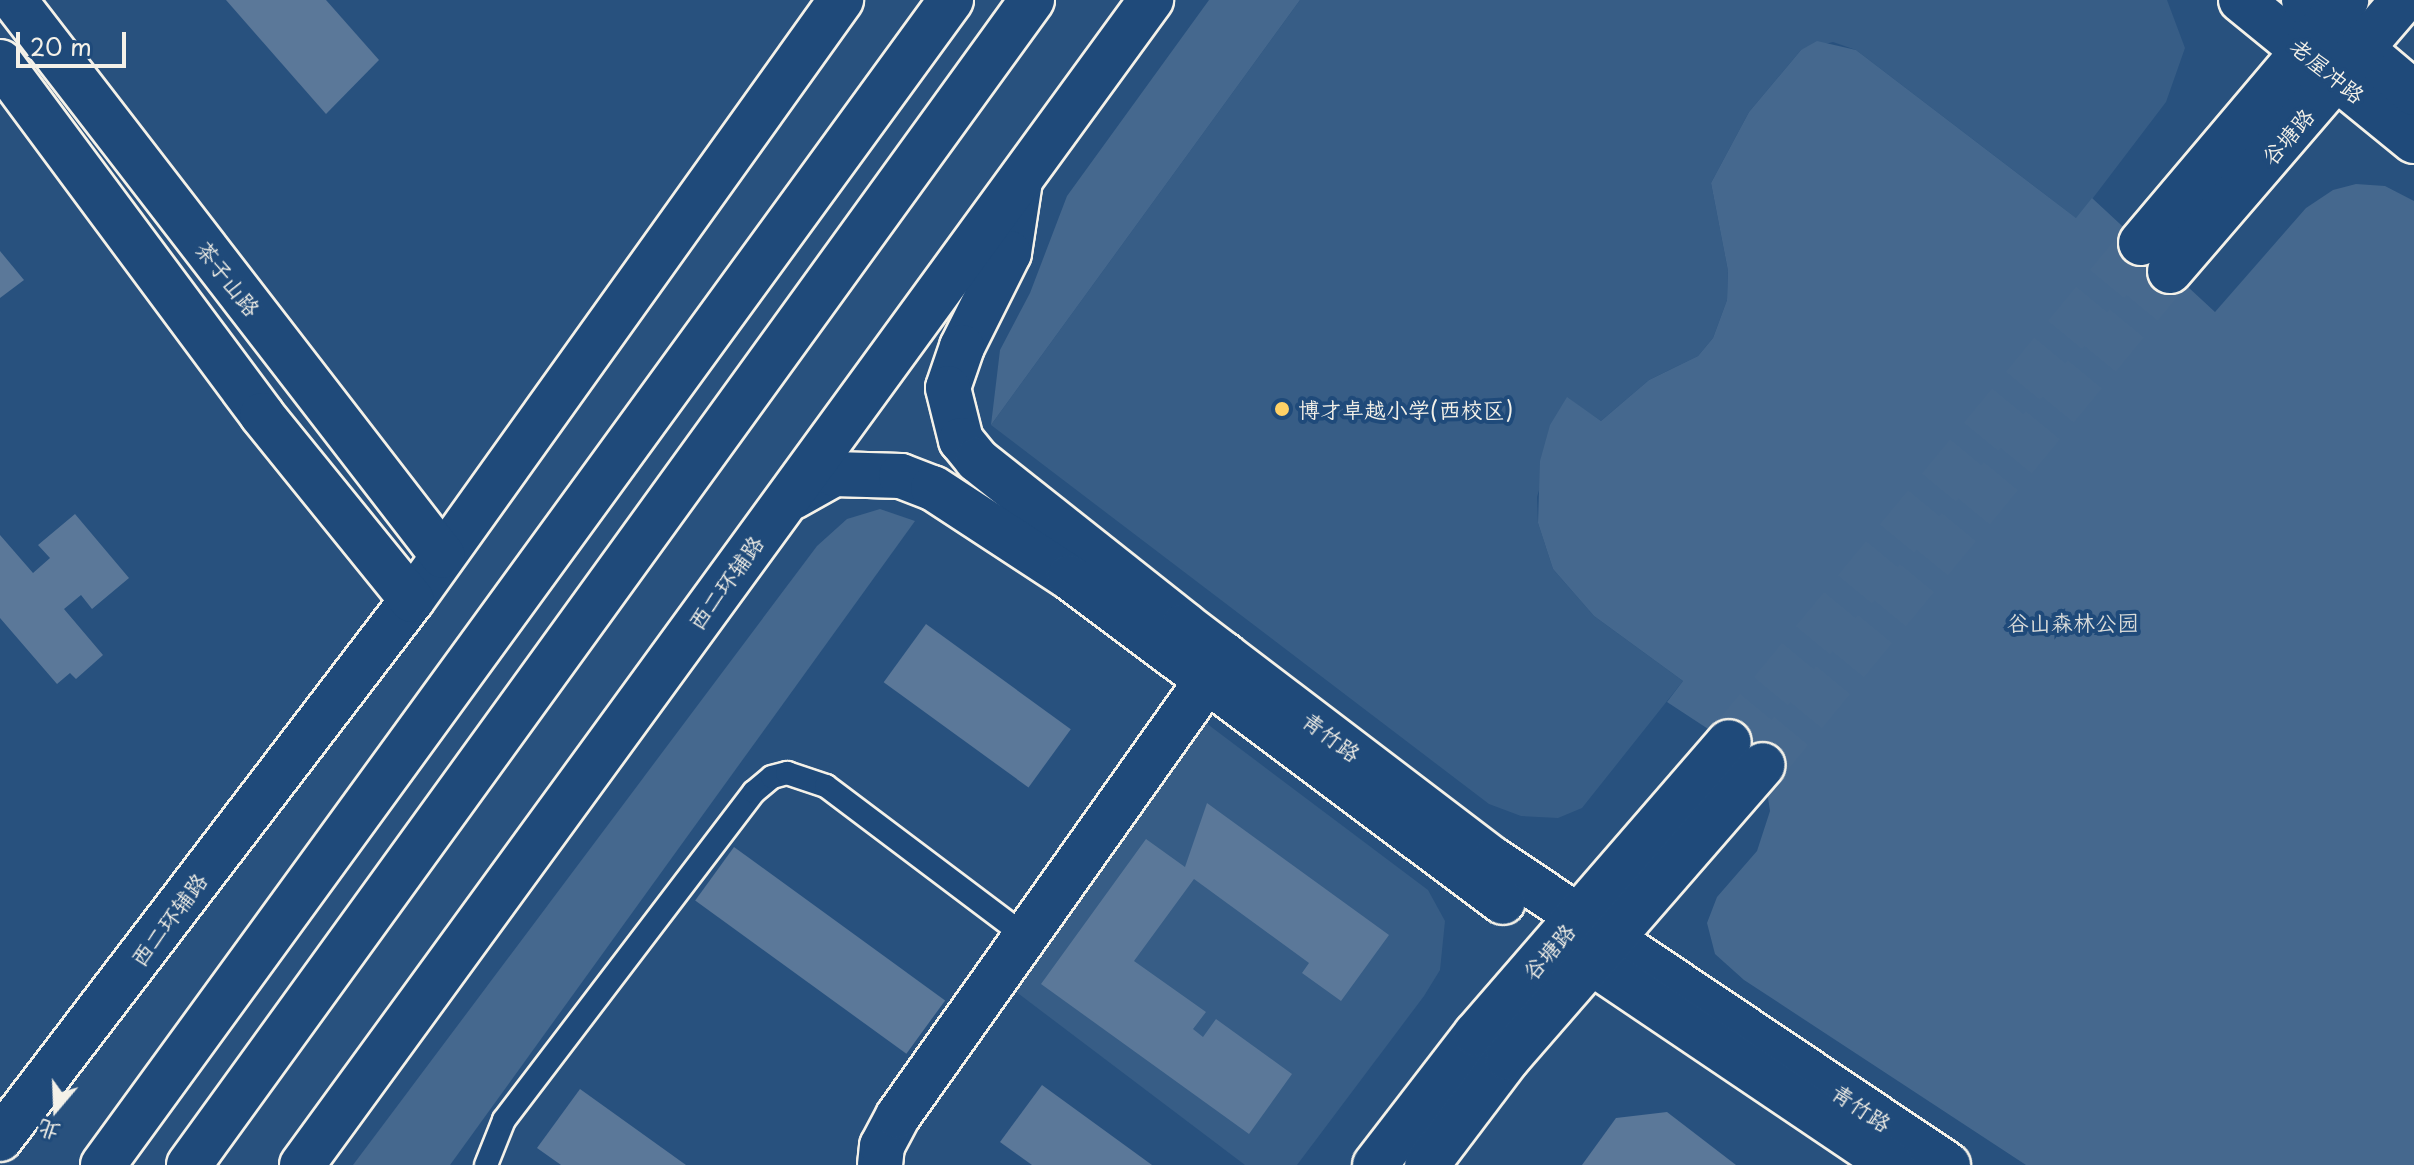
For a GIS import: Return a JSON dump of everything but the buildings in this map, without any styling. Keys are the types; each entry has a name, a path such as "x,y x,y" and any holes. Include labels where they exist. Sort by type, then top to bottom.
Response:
{"main road":[{"name":"茶子山路","path":"14,0 443,556"},
{"name":"西二环辅路","path":"0,1139 412,600 841,0"},
{"path":"103,1165 951,0"},
{"path":"189,1165 1032,0"},
{"name":"西二环辅路","path":"302,1165 1151,0"},
{"name":"老屋冲路","path":"2241,0 2320,18 2349,63 2414,141"},
{"name":"谷塘路","path":"2320,18 2156,257 2349,63 2403,0"},
{"path":"0,62 262,415 412,600"},
{"name":"老屋冲路","path":"2349,63 2414,93"},
{"name":"青竹路","path":"1020,181 1009,253 950,378 952,417 961,440 1215,668"},
{"name":"青竹路","path":"779,509 807,485 834,474 890,475 933,488 999,527 1215,668 1494,860 1585,939 1892,1165"},
{"path":"880,1165 893,1123 1215,668"},
{"name":"谷塘路","path":"1375,1165 1476,1034 1585,939 1746,754"},
{"name":"青竹路","path":"1585,939 1948,1165"},
{"name":"谷塘路","path":"1427,1165 1508,1058 1585,939"}],"lane":[{"path":"486,1165 504,1120 754,792 772,777 796,774 826,786 1025,936"}],"shaded area":[{"name":"博才卓越小学(西校区)","path":"1300,0 2167,0 2185,48 2166,102 2077,219 1856,50 1833,42 1801,50 1749,112 1711,183 1728,271 1727,300 1713,338 1698,356 1649,380 1601,421 1567,398 1537,497 1538,523 1553,569 1594,616 1683,681 1582,808 1558,818 1521,816 1489,804 991,425"},
{"path":"1202,720 1428,890 1445,921 1440,970 1424,996 1297,1165 1245,1165 1007,985"}],"green space":[{"path":"1209,0 1300,0 991,425 1000,350 1030,293 1067,196"},
{"name":"谷山森林公园","path":"1817,41 1856,50 2076,218 2092,198 2215,312 2306,208 2333,190 2356,184 2385,186 2414,201 2414,1165 2026,1165 1744,980 1715,954 1707,923 1717,897 1757,851 1770,811 1763,765 1667,702 1683,681 1594,616 1553,569 1538,523 1540,461 1550,425 1567,397 1601,421 1649,380 1698,356 1713,338 1727,300 1728,271 1711,183 1749,112 1801,50"},
{"path":"880,509 915,521 450,1165 353,1165 817,546 847,519"}],"tunnel":[{"path":"1729,742 2141,243"},
{"path":"1763,765 2170,271"}],"place":[{"name":"博才卓越小学(西校区)","path":"1282,409"}]}
